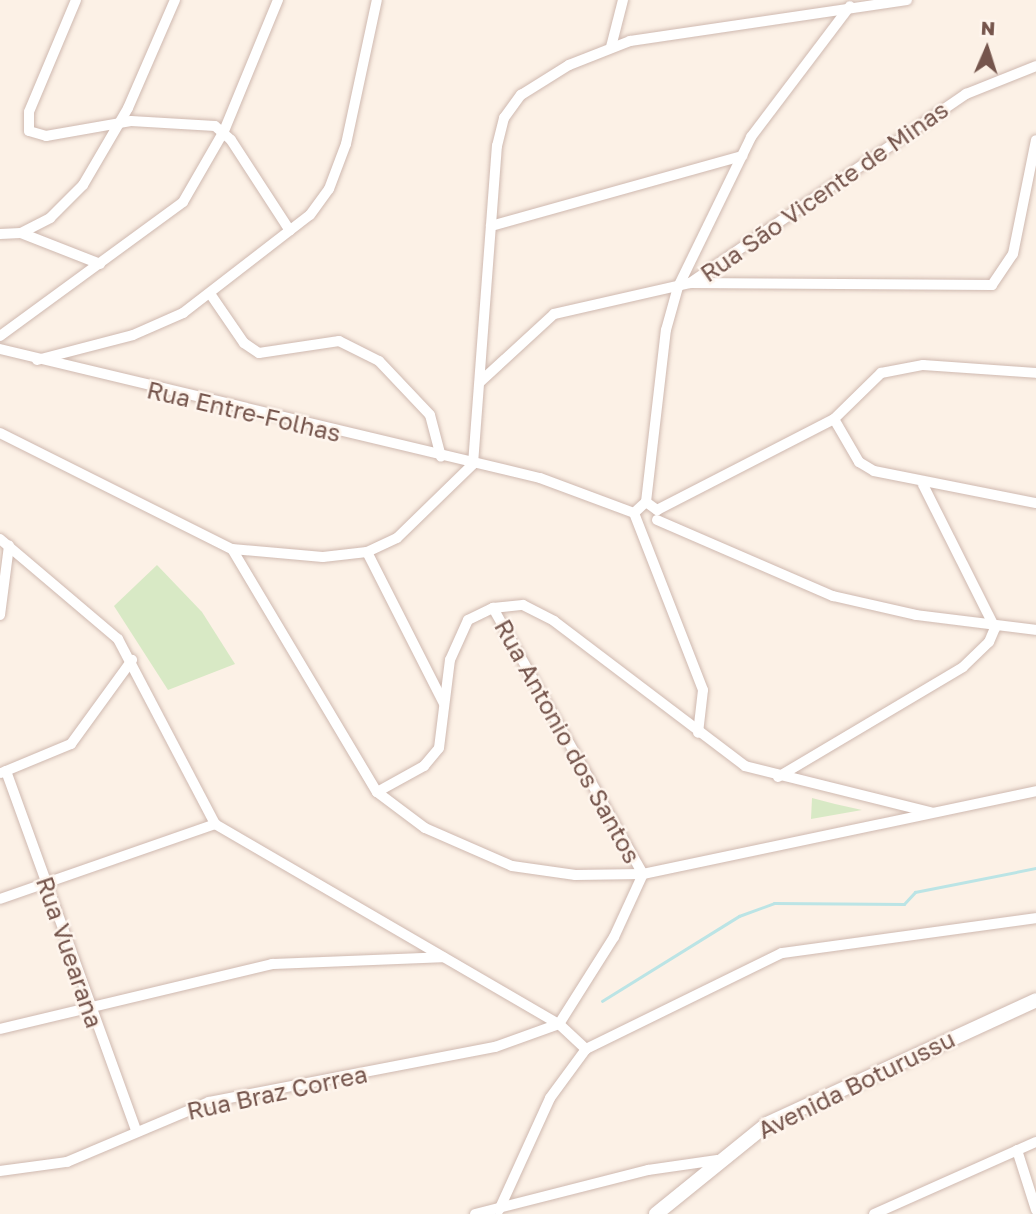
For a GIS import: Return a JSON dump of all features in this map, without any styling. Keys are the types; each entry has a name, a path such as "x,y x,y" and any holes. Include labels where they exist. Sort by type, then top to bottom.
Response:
{"main road":[{"name":"Avenida Boturussu","path":"656,1214 717,1160 819,1096 1036,1000"}],"street":[{"path":"76,0 27,122 29,131 46,136 120,123 206,124 224,131 290,232"},
{"path":"21,233 69,202 120,123 175,0"},
{"path":"0,336 183,202 224,131 278,0"},
{"path":"33,361 133,335 211,295 290,232 322,200 334,178 377,0"},
{"path":"611,47 623,0"},
{"path":"0,433 232,549 284,557 367,552 426,517 473,464 497,146 510,109 550,75 611,47 852,4 907,0"},
{"path":"698,733 703,690 642,526 634,513 646,502 666,330 678,287 741,156 783,88 852,4"},
{"name":"Rua São Vicente de Minas","path":"690,283 966,94 1036,66"},
{"path":"480,382 554,314 690,283 992,285 1013,254 1036,140"},
{"path":"491,226 741,156"},
{"path":"0,234 21,233 100,264"},
{"path":"211,295 244,343 259,354 339,341 379,361 430,415 441,457"},
{"name":"Rua Entre-Folhas","path":"0,349 33,361 540,478 634,513"},
{"name":"Rua Entre-Folhas","path":"0,356 15,356"},
{"path":"642,526 657,515 834,419 868,380 903,367 1036,373"},
{"path":"834,419 859,462 923,485 1036,503"},
{"path":"923,485 995,628"},
{"path":"646,502 657,515 833,596 995,628 1036,630"},
{"path":"0,539 96,615 132,660 215,824 559,1024 586,1049"},
{"path":"0,615 9,546"},
{"path":"232,549 377,792 425,828 512,866 575,875 643,874 1036,791"},
{"path":"367,552 444,704"},
{"path":"377,792 434,758 461,629 493,608 523,605 545,614 698,733 745,766 778,777 934,813"},
{"name":"Rua Antonio dos Santos","path":"493,608 643,874"},
{"path":"778,777 963,667 995,628"},
{"path":"3,772 71,744 132,660"},
{"name":"Rua Vuearana","path":"3,772 47,884 136,1132"},
{"path":"0,899 215,824"},
{"path":"559,1024 614,937 643,874"},
{"path":"498,1211 550,1098 586,1049 782,953 1036,918"},
{"path":"0,1029 272,964 443,957"},
{"name":"Rua Braz Correa","path":"0,1171 67,1162 209,1102 495,1047 559,1024"},
{"path":"874,1214 1036,1142"},
{"path":"1017,1150 1036,1209"},
{"path":"475,1214 498,1211 648,1170 717,1160"}],"green space":[{"path":"157,565 202,612 235,664 168,690 114,606"},
{"path":"812,798 835,804 862,810 811,819"}],"waterway":[{"path":"602,1001 739,916 774,903 904,904 915,892 1036,868"}]}
